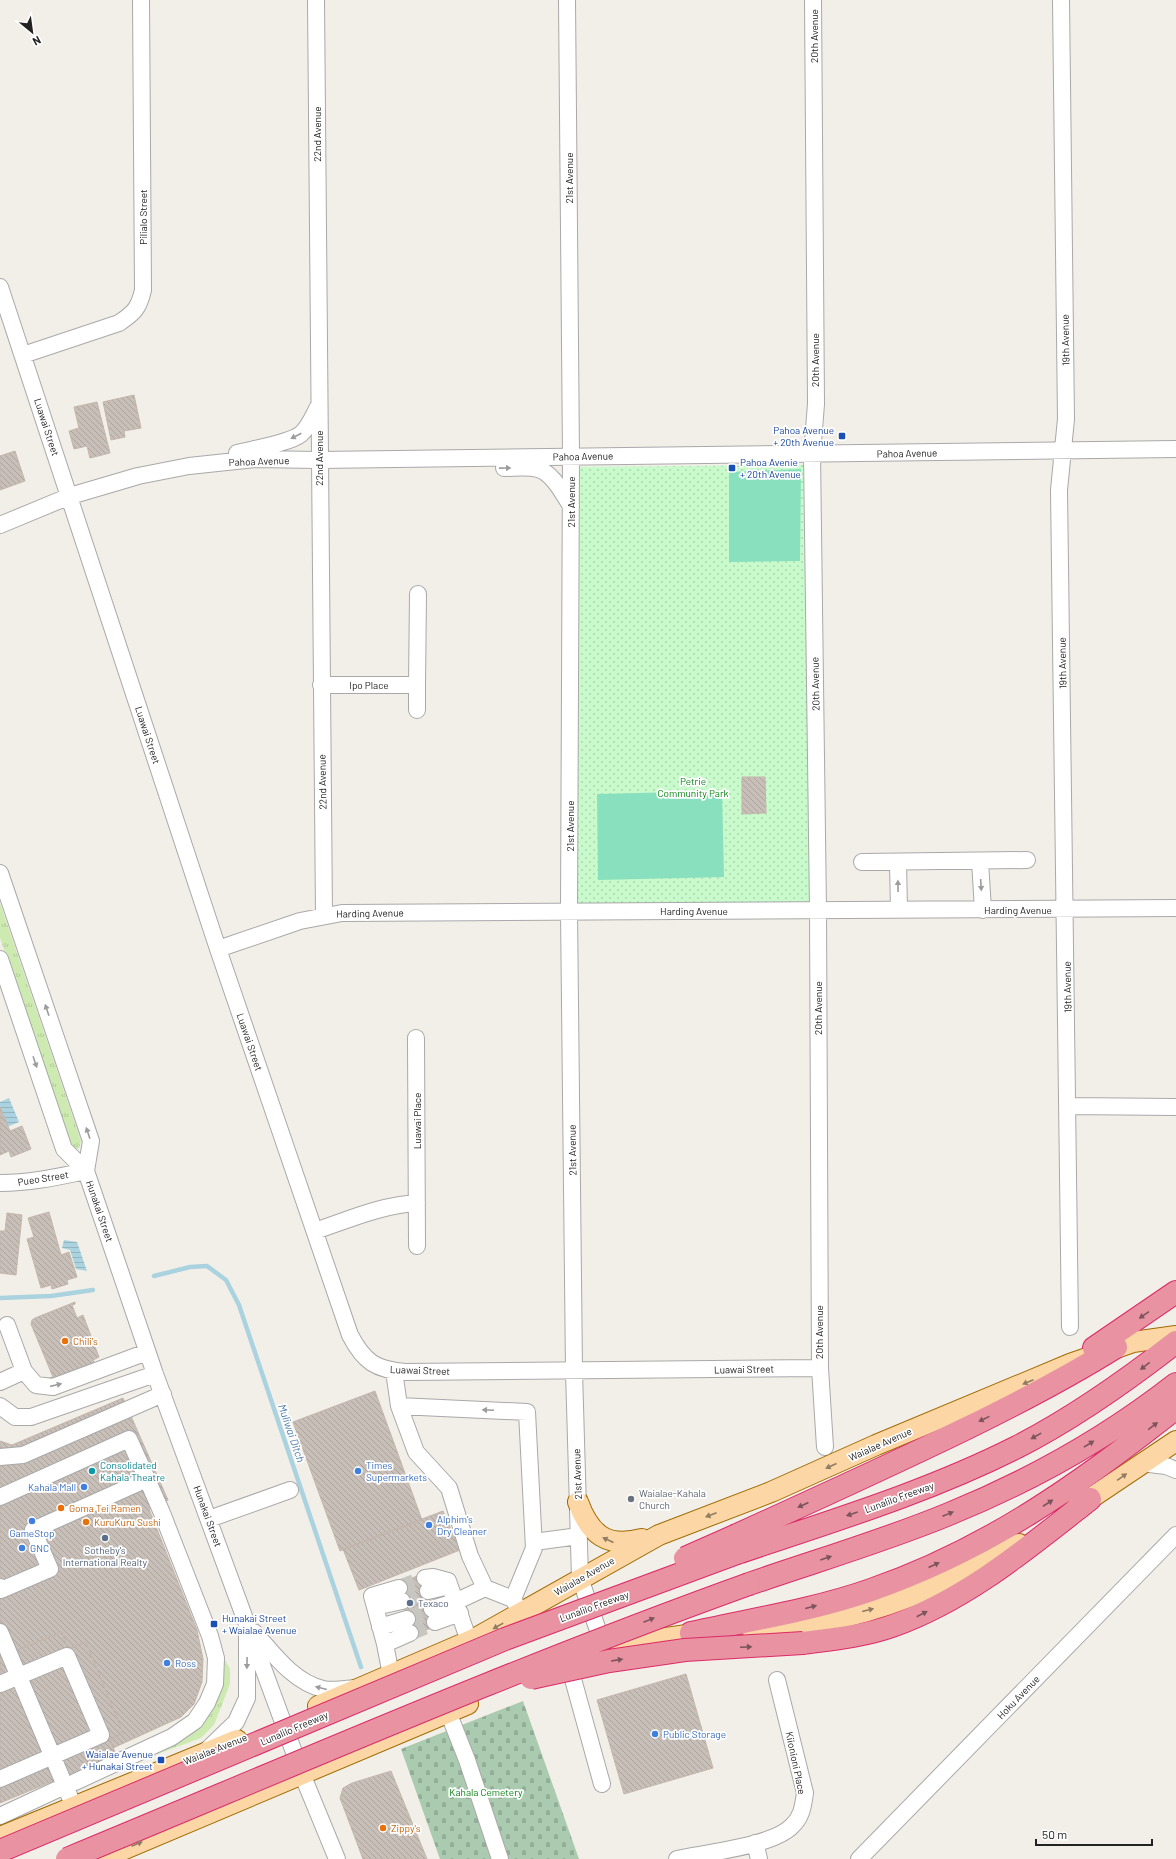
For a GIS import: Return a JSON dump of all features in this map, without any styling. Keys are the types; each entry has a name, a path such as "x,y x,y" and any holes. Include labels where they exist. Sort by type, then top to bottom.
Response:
{"highway":[{"path":"1070,1364 1148,1313 1176,1292"},
{"name":"Lunalilo Freeway","path":"0,1851 737,1544 928,1487 1018,1446 1101,1398 1176,1342"},
{"path":"737,1544 1017,1403 1075,1373 1125,1344"},
{"path":"68,1859 470,1692 662,1615 948,1515 1006,1489 1079,1450 1120,1425 1176,1384"},
{"path":"691,1633 801,1609 854,1595 923,1570 974,1545 1046,1504 1176,1408"},
{"path":"470,1692 609,1661 685,1650 803,1643 872,1632 912,1618 929,1610 981,1580 1018,1555 1090,1499"}],"main road":[{"name":"Waialae Avenue","path":"0,1837 283,1722 469,1641 517,1606 580,1578 659,1534 771,1492 876,1444 1070,1364 1125,1344 1176,1336"},
{"path":"101,1859 568,1661 604,1648 691,1633 817,1623 876,1608 918,1594 987,1562 1090,1499 1176,1440"},
{"path":"578,1502 582,1514 591,1528 600,1536 613,1542 627,1543 659,1534"}],"street":[{"name":"Pilialo Street","path":"23,355 119,323 131,314 140,304 143,290 141,0"},
{"name":"22nd Avenue","path":"316,0 324,915"},
{"name":"21st Avenue","path":"567,0 571,456 569,911 574,1371 580,1578 604,1648"},
{"name":"20th Avenue","path":"813,0 816,404 812,454 818,910 820,1368 824,1448"},
{"name":"19th Avenue","path":"1061,0 1066,419 1059,490 1066,910 1070,1327"},
{"name":"Luawai Street","path":"0,287 218,949 350,1335 356,1346 370,1363 394,1371 574,1371 820,1368"},
{"path":"189,466 286,440 301,434 310,424 319,405"},
{"name":"Pahoa Avenue","path":"0,524 70,496 138,476 189,466 255,459 319,460 1176,449"},
{"path":"454,458 490,468 538,468 545,472 554,482 571,506"},
{"path":"417,710 418,594"},
{"name":"Ipo Place","path":"321,685 417,685"},
{"path":"862,862 1027,860"},
{"path":"980,861 983,910"},
{"path":"898,862 899,910"},
{"name":"Hunakai Street","path":"0,873 91,1141 86,1171"},
{"name":"Harding Avenue","path":"218,949 300,921 324,915 342,913 1066,910 1176,908"},
{"name":"Hunakai Street","path":"0,959 64,1149 86,1171 155,1374 302,1774 337,1859"},
{"name":"Luawai Place","path":"416,1038 417,1246"},
{"path":"1068,1106 1176,1107"},
{"name":"Pueo Street","path":"0,1182 20,1183 50,1179 86,1171"},
{"path":"315,1231 382,1208 398,1204 417,1203"},
{"path":"7,1325 24,1371 36,1385 53,1387 147,1352"},
{"path":"0,1382 24,1371"},
{"path":"394,1371 399,1406 416,1452 449,1488 470,1556 485,1588 517,1606 534,1548 527,1412 399,1406"},
{"path":"0,1406 15,1417 31,1417 155,1374"},
{"path":"0,1457 22,1454 163,1394"},
{"path":"0,1497 129,1439 162,1513 210,1636 216,1658 215,1684 207,1703 195,1721 172,1737 75,1782"},
{"path":"1141,1463 1166,1466 1176,1470"},
{"path":"0,1589 50,1569 33,1530 147,1479"},
{"path":"209,1520 290,1490"},
{"name":"Hoku Avenue","path":"859,1859 1176,1535"},
{"path":"534,1542 579,1536"},
{"path":"427,1585 433,1577 448,1581 469,1641"},
{"path":"433,1616 457,1607 485,1588"},
{"path":"391,1675 385,1644 372,1596 401,1594"},
{"path":"248,1624 289,1671 310,1685 324,1689 360,1688"},
{"path":"202,1754 236,1722 247,1698 248,1624"},
{"path":"380,1627 409,1626 385,1644"},
{"path":"0,1632 74,1807"},
{"path":"0,1684 67,1656 101,1735 0,1779"},
{"path":"568,1661 602,1784"},
{"name":"Kiionioni Place","path":"677,1859 755,1843 776,1837 792,1827 803,1811 805,1793 777,1680"},
{"path":"448,1712 467,1760 500,1859"},
{"path":"0,1816 56,1790"},
{"path":"755,1843 759,1859"}],"green space":[{"name":"Petrie Community Park","path":"804,465 810,903 577,903 579,467"},
{"path":"801,469 800,561 729,562 729,472"},
{"path":"722,791 724,877 598,880 597,794"},
{"path":"0,903 81,1141 79,1148 75,1150 70,1145 0,938"},
{"path":"223,1656 230,1669 230,1684 214,1725 201,1738 155,1755 185,1739 202,1722 216,1703 223,1683"},
{"name":"Kahala Cemetery","path":"523,1701 579,1859 440,1859 401,1749"}],"water":[{"path":"9,1098 19,1122 7,1127 0,1109 0,1102"},
{"path":"64,1240 77,1242 87,1271 76,1269 70,1250 62,1248"}],"building":[{"path":"134,395 141,428 124,431 125,437 111,440 103,402"},
{"path":"97,402 110,453 90,458 87,446 74,449 69,431 79,428 74,407"},
{"path":"15,451 25,481 0,490 0,456"},
{"path":"742,777 765,777 766,813 742,814"},
{"path":"0,1107 10,1131 22,1126 31,1149 11,1157 9,1151 0,1155"},
{"path":"49,1212 61,1255 69,1252 77,1277 67,1280 68,1284 52,1289 51,1285 41,1288 27,1239 34,1237 28,1218"},
{"path":"7,1213 22,1215 16,1275 0,1273 0,1231 5,1231"},
{"name":"Chili's","path":"75,1302 75,1304 72,1305 77,1318 83,1315 99,1357 93,1360 95,1365 50,1383 49,1378 53,1377 31,1324 32,1320"},
{"name":"Times Supermarkets","path":"375,1391 422,1520 340,1551 293,1422"},
{"path":"123,1398 168,1500 149,1509 197,1630 203,1659 202,1682 194,1704 181,1717 113,1748 110,1739 123,1733 86,1642 68,1649 62,1632 0,1657 0,1441 12,1445"},
{"path":"443,1511 460,1550 359,1590 343,1549"},
{"path":"424,1573 436,1626 411,1636 398,1584"},
{"path":"62,1632 68,1649 86,1642 123,1733 110,1739 116,1755 0,1803 0,1657"},
{"name":"Public Storage","path":"686,1674 713,1768 624,1794 597,1700"},
{"name":"Zippy's","path":"391,1771 427,1859 363,1859 340,1798 343,1788 352,1783"}],"waterway":[{"name":"Muliwai Ditch","path":"154,1276 190,1267 207,1266 226,1280 239,1305 361,1667"},
{"name":"Muliwai Ditch","path":"0,1298 51,1296 93,1290"}],"tunnel":[{"path":"399,1588 425,1578"},
{"path":"402,1601 428,1591"},
{"path":"407,1619 432,1609"},
{"path":"410,1633 435,1622"}],"place":[{"name":"Pahoa Avenue + 20th Avenue","path":"842,436"},
{"name":"Pahoa Avenie + 20th Avenue","path":"732,468"},
{"name":"Chili's","path":"65,1341"},
{"name":"Consolidated Kahala Theatre","path":"92,1471"},
{"name":"Times Supermarkets","path":"358,1471"},
{"name":"Kahala Mall","path":"84,1487"},
{"name":"Waialae-Kahala Church","path":"631,1499"},
{"name":"Goma Tei Ramen","path":"61,1508"},
{"name":"GameStop","path":"32,1521"},
{"name":"KuruKuru Sushi","path":"86,1522"},
{"name":"Alphim’s Dry Cleaner","path":"429,1525"},
{"name":"Sotheby's International Realty","path":"105,1538"},
{"name":"GNC","path":"22,1548"},
{"name":"Texaco","path":"410,1603"},
{"name":"Hunakai Street + Waialae Avenue","path":"214,1624"},
{"name":"Ross","path":"167,1663"},
{"name":"Public Storage","path":"655,1734"},
{"name":"Waialae Avenue + Hunakai Street","path":"161,1760"},
{"name":"Zippy's","path":"383,1828"}]}
